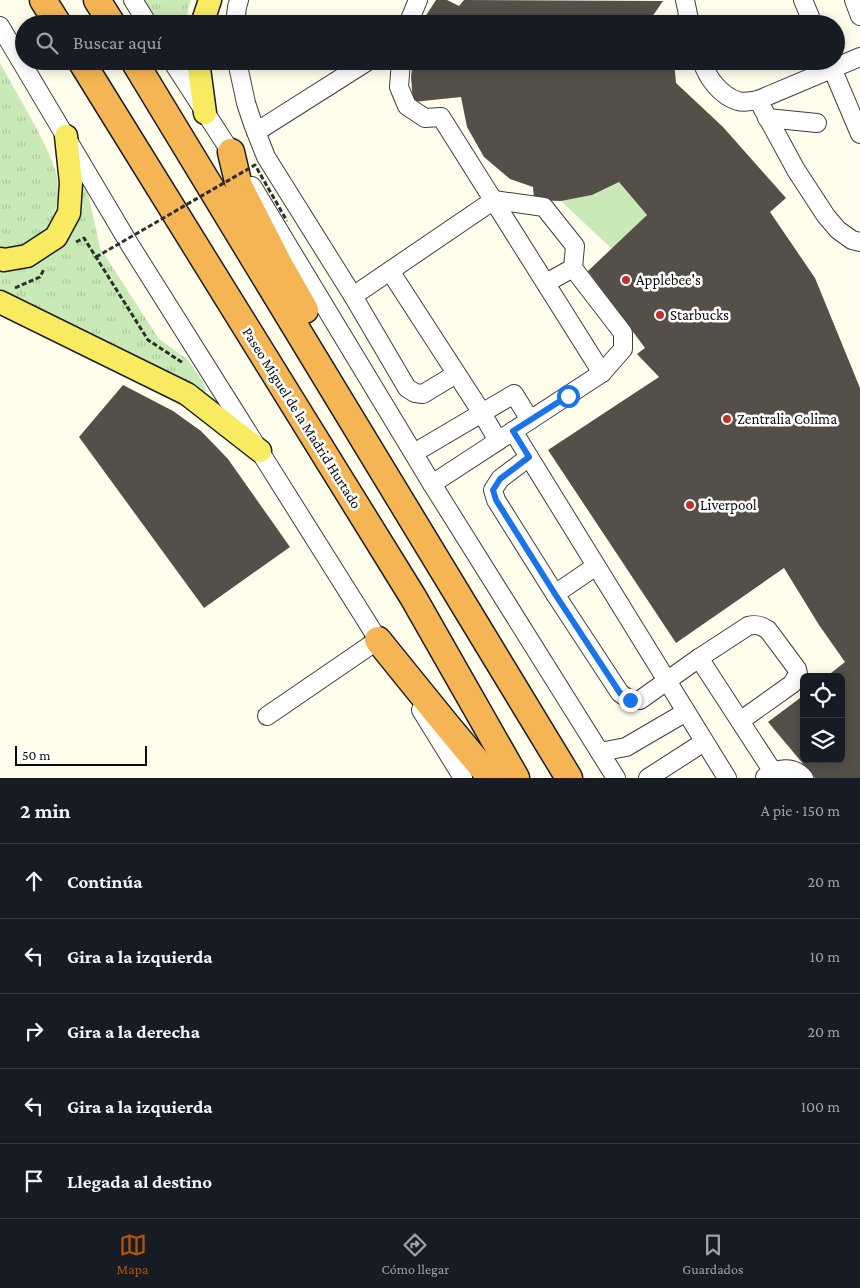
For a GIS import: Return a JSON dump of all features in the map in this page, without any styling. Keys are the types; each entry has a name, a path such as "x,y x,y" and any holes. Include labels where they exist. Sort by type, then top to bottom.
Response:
{"highway":[{"path":"43,0 52,15"},
{"path":"97,0 106,15"},
{"name":"Paseo Miguel de la Madrid Hurtado","path":"87,70 413,597 516,778"},
{"path":"139,70 569,778"},
{"path":"231,152 240,186 280,266 335,363 399,498"},
{"path":"378,640 491,778"}],"main road":[{"path":"205,15 210,0"},
{"path":"199,70 205,113"},
{"path":"0,259 27,256 56,237 69,214 71,183 66,136"},
{"path":"0,302 187,394 260,451"}],"street":[{"path":"133,0 142,15"},
{"path":"236,15 240,0"},
{"path":"412,15 418,0"},
{"path":"685,0 688,15"},
{"path":"803,0 809,15"},
{"path":"854,0 860,16"},
{"path":"0,26 15,51"},
{"path":"845,61 860,57"},
{"path":"26,70 130,245 463,778"},
{"path":"178,70 231,152 432,484 616,778"},
{"path":"239,70 246,103 266,157 353,296 407,388 415,393 422,394 456,374"},
{"path":"256,132 354,70"},
{"path":"400,70 398,87 407,106 425,118 441,117 602,373"},
{"path":"705,70 719,90 739,102 758,100 821,70"},
{"path":"833,70 860,134"},
{"path":"758,100 796,170 826,216 838,230 852,240 860,242"},
{"path":"767,118 817,123"},
{"path":"353,296 494,200 544,208 576,246 574,268 624,333 623,349 602,373 432,484"},
{"path":"546,283 574,268"},
{"path":"390,270 482,413 529,457 686,712 723,777"},
{"path":"414,453 514,394 530,420"},
{"path":"529,457 500,479 493,490 496,500 620,693 630,700 640,700 748,626 756,624 768,630 797,669 798,674 792,684 740,721"},
{"path":"555,594 596,566"},
{"path":"267,716 378,640"},
{"path":"699,658 740,721 771,776 789,768 804,778"},
{"path":"600,752 626,747 686,712"},
{"path":"648,778 704,742"}],"path":[{"path":"186,365 148,340 96,257 256,166 287,221"}],"green space":[{"path":"140,0 191,0 188,15 149,15"},
{"path":"0,63 48,151 56,173 58,199 51,222 42,234 28,244 0,252"},
{"path":"80,181 88,193 100,248 159,339 187,359 203,382 206,390 202,395 0,293 0,271 13,270 45,256"},
{"path":"619,182 647,215 612,249 561,201 592,195"}],"building":[{"path":"436,0 447,0 459,6 464,0 663,1 653,15 426,15"},
{"name":"Zentralia Colima","path":"412,70 675,70 676,83 723,127 786,198 770,212 815,278 860,388 860,778 815,778 802,763 845,763 845,673 831,673 845,662 819,625 784,568 676,643 548,450 659,377 637,354 645,348 588,271 647,215 619,182 592,195 561,201 534,200 533,187 510,179 484,157 467,127 461,97 413,102"},
{"path":"123,385 173,411 201,431 228,459 290,547 204,608 79,437"},
{"name":"Zentralia Colima","path":"800,698 800,760 768,722"}],"place":[{"name":"Applebee's","path":"626,280"},
{"name":"Starbucks","path":"660,315"},
{"name":"Zentralia Colima","path":"727,419"},
{"name":"Liverpool","path":"690,505"}],"route":[{"path":"568,396 513,431 529,457 500,479 493,490 496,500 555,594 620,693 630,700"}]}
